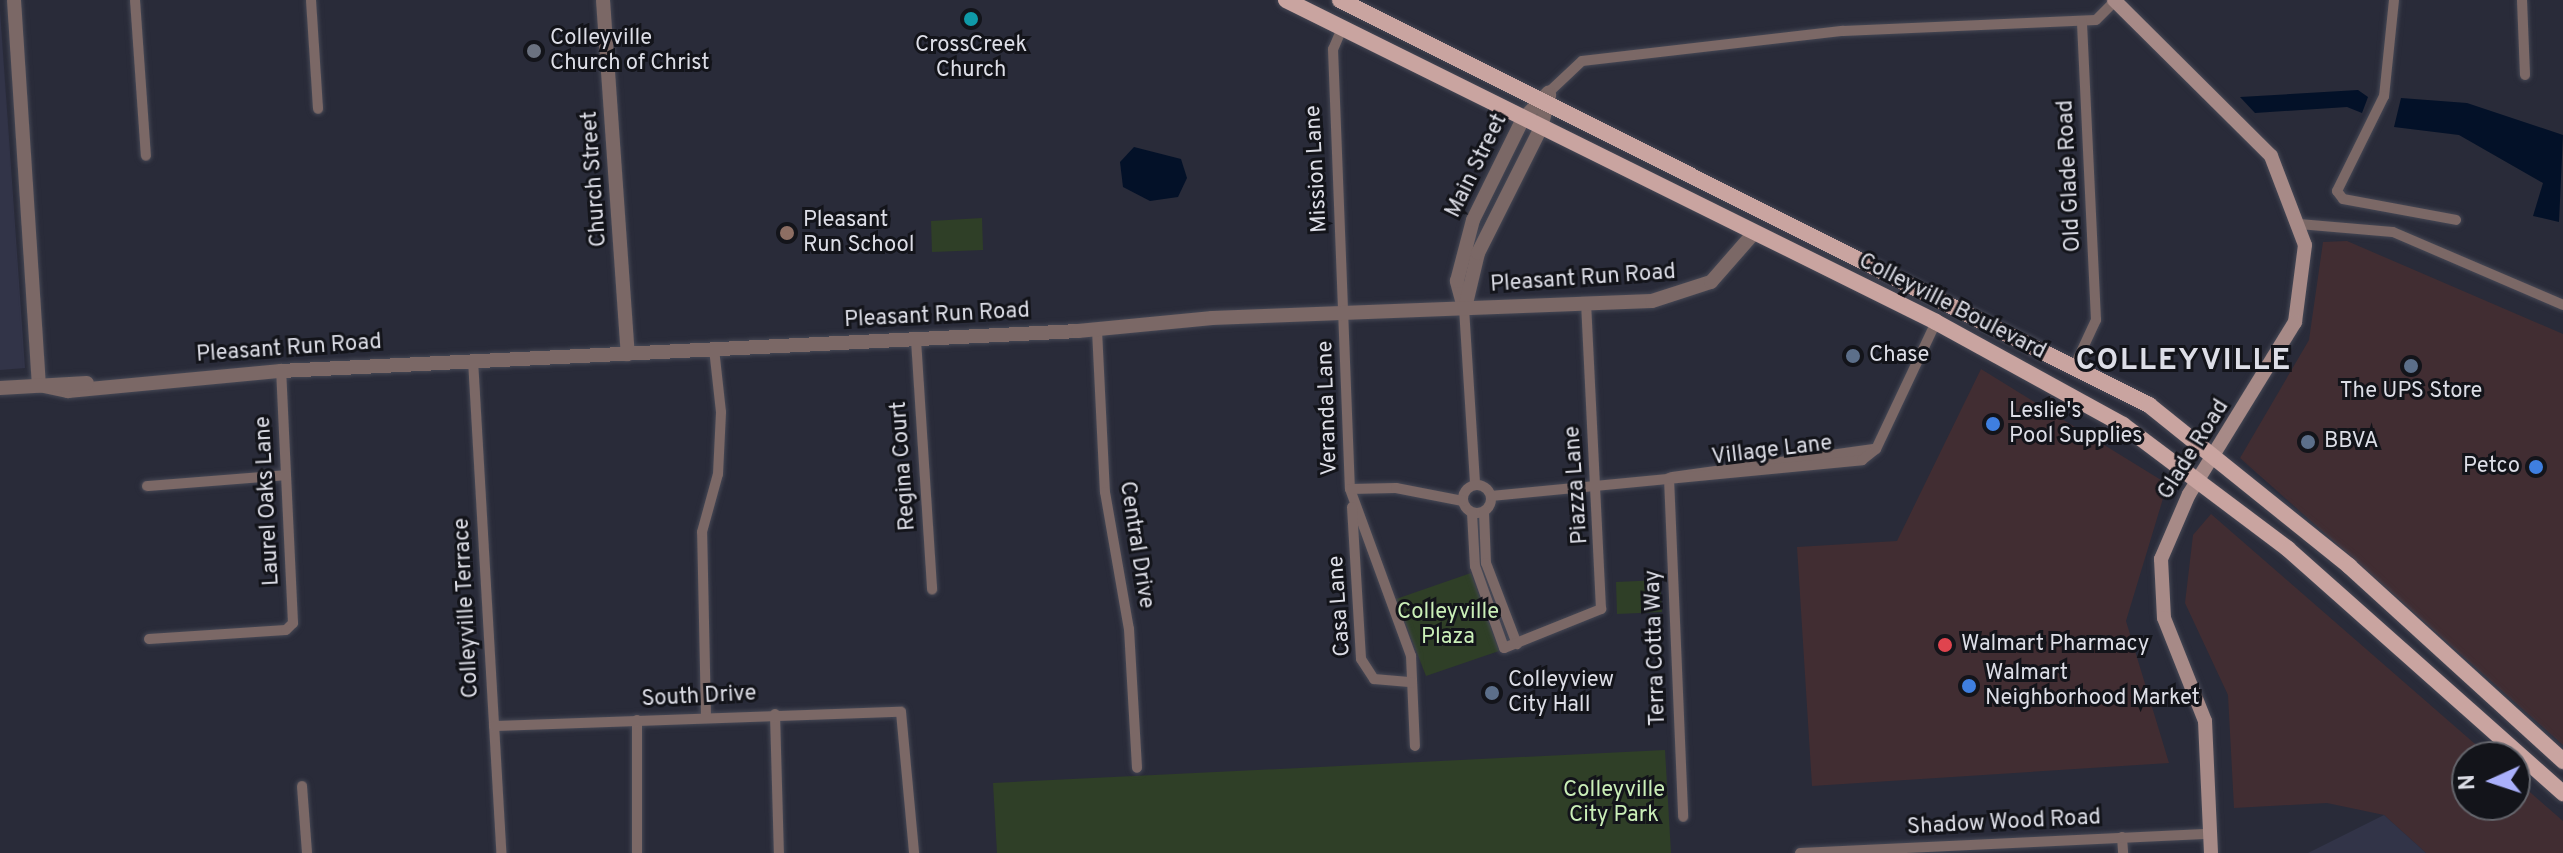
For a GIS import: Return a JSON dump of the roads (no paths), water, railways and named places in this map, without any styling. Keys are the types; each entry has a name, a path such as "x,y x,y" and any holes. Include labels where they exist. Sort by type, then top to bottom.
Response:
{"main road":[{"name":"Colleyville Boulevard","path":"1286,0 2053,383 2199,478 2413,658 2563,793"},
{"name":"Glade Road","path":"2114,0 2271,156 2299,224 2300,310 2199,478 2164,546 2160,584 2164,618 2205,721 2211,853"},
{"name":"Colleyville Boulevard","path":"1347,3 1546,98 2075,365 2172,420 2563,761"},
{"path":"1343,26 1347,3"},
{"path":"2413,658 2429,641"}],"street":[{"path":"14,0 39,385"},
{"path":"135,0 146,156"},
{"path":"311,0 318,109"},
{"name":"Church Street","path":"603,0 628,354"},
{"path":"1546,98 1582,61 1843,31 2096,20 2114,0"},
{"path":"2394,0 2384,96 2337,191 2343,199 2456,220"},
{"path":"2522,0 2525,75"},
{"name":"Old Glade Road","path":"2075,365 2096,320 2082,21"},
{"name":"Mission Lane","path":"1343,26 1333,49 1345,313"},
{"name":"Main Street","path":"1475,485 1459,261 1523,119 1546,98"},
{"name":"Main Street","path":"1464,308 1478,253 1541,128 1546,98"},
{"path":"2299,224 2393,232 2563,305"},
{"name":"Pleasant Run Road","path":"0,388 473,360 1097,330 1345,313 1586,304 1697,291 1726,272 1753,234"},
{"name":"Piazza Lane","path":"1517,644 1553,633 1601,609 1586,304"},
{"name":"Veranda Lane","path":"1345,313 1350,489 1411,656 1415,746"},
{"name":"Village Lane","path":"1491,496 1862,460 1876,449 1936,322"},
{"name":"Central Drive","path":"1097,330 1105,492 1129,629 1137,768"},
{"name":"Regina Court","path":"916,340 932,589"},
{"path":"706,717 702,532 721,423 714,349"},
{"name":"Colleyville Terrace","path":"473,360 501,853"},
{"name":"Laurel Oaks Lane","path":"149,639 290,627 281,371"},
{"path":"147,486 286,475"},
{"name":"Terra Cotta Way","path":"1669,478 1683,817"},
{"path":"1350,489 1396,488 1463,501 1478,512 1486,563 1517,644 1504,648 1475,566 1478,512 1491,496 1475,485 1463,501"},
{"name":"Casa Lane","path":"1350,489 1361,659 1374,679 1412,682"},
{"name":"South Drive","path":"494,726 885,708 904,716 914,853"},
{"path":"775,714 779,853"},
{"path":"637,720 637,853"},
{"path":"302,786 307,853"},
{"name":"Shadow Wood Road","path":"1800,853 2210,834"},
{"path":"2122,837 2123,853"}],"place":[{"name":"CrossCreek Church","path":"971,19"},
{"name":"Colleyville Church of Christ","path":"534,51"},
{"name":"Pleasant Run School","path":"787,233"},
{"name":"Chase","path":"1853,356"},
{"name":"The UPS Store","path":"2411,366"},
{"name":"Leslie's Pool Supplies","path":"1993,424"},
{"name":"BBVA","path":"2308,442"},
{"name":"Petco","path":"2536,467"},
{"name":"Walmart Pharmacy","path":"1945,645"},
{"name":"Walmart Neighborhood Market","path":"1969,686"},
{"name":"Colleyview City Hall","path":"1492,693"}],"district":[{"name":"COLLEYVILLE","path":"2184,362"}],"park label":[{"name":"Colleyville Plaza","path":"1448,624"},
{"name":"Colleyville City Park","path":"1614,802"}]}
